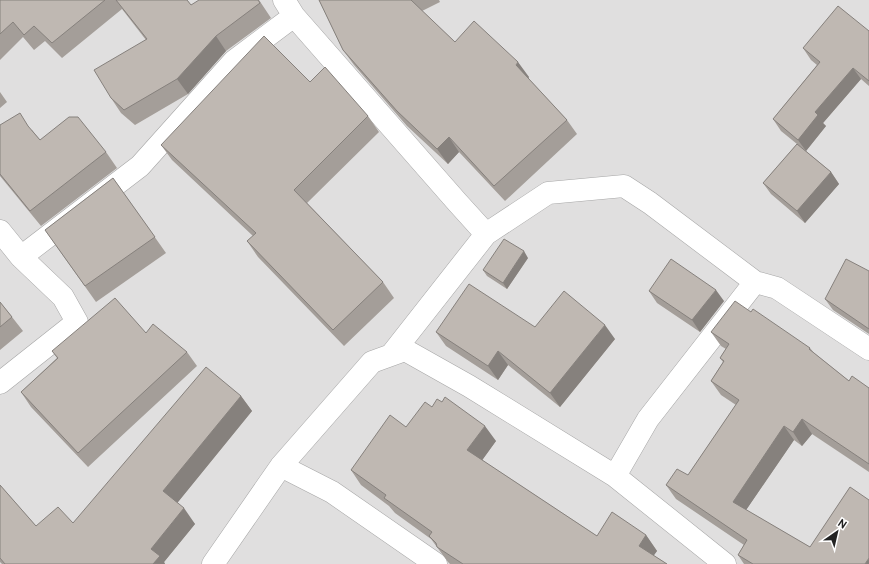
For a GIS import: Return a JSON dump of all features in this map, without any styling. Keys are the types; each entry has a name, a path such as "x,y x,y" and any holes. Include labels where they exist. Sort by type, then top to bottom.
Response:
{"street":[{"path":"21,257 140,166 234,61 289,8 486,234"},
{"path":"391,355 486,234 548,192 624,186 650,203 755,282 777,288 869,349"},
{"path":"0,231 21,257 63,297 77,322 0,383"},
{"path":"615,476 648,419 755,282"},
{"path":"213,564 281,466 372,362 405,350 469,386 615,476 725,564"},
{"path":"281,466 332,492 436,564"}],"shaded area":[{"path":"0,0 869,0 869,564 0,564"}],"building":[{"path":"0,0 105,0 52,43 34,26 24,35 13,22 0,34"},
{"path":"116,0 187,0 191,5 199,0 258,0 260,3 216,36 177,79 124,110 111,98 94,70 147,39"},
{"path":"319,0 411,0 455,42 474,21 518,62 516,65 567,120 494,186 449,137 437,149 397,111 343,50"},
{"path":"838,6 869,31 869,81 853,68 815,112 818,115 798,140 773,119 820,62 803,48"},
{"path":"264,36 310,82 325,67 368,116 294,190 383,282 333,330 247,241 256,233 161,145"},
{"path":"20,113 28,126 40,140 69,117 78,117 106,152 30,211 0,174 0,125"},
{"path":"797,144 831,172 797,211 763,183"},
{"path":"113,178 155,237 85,286 45,230"},
{"path":"504,239 524,251 503,283 483,270"},
{"path":"671,259 716,290 692,320 649,291"},
{"path":"846,259 869,271 869,329 825,299"},
{"path":"469,284 535,327 564,291 605,325 550,393 498,351 488,366 436,332"},
{"path":"115,298 146,333 153,324 187,352 78,453 21,392 58,358 52,351"},
{"path":"735,301 751,312 753,309 810,348 809,349 849,381 852,376 869,388 869,464 802,419 793,432 784,426 733,502 810,547 850,487 869,500 869,558 865,564 753,564 738,555 747,540 666,485 677,469 688,475 739,400 711,381 724,361 720,358 729,344 711,332"},
{"path":"0,302 12,317 0,327"},
{"path":"206,367 241,396 163,491 184,508 151,549 160,556 153,564 5,564 0,558 0,485 36,526 58,507 73,523"},
{"path":"445,397 485,426 467,450 597,536 612,512 646,535 639,546 667,564 463,564 437,547 436,543 429,536 432,532 384,498 386,495 351,470 390,415 406,427 425,402 432,407 437,399 442,402"}]}
